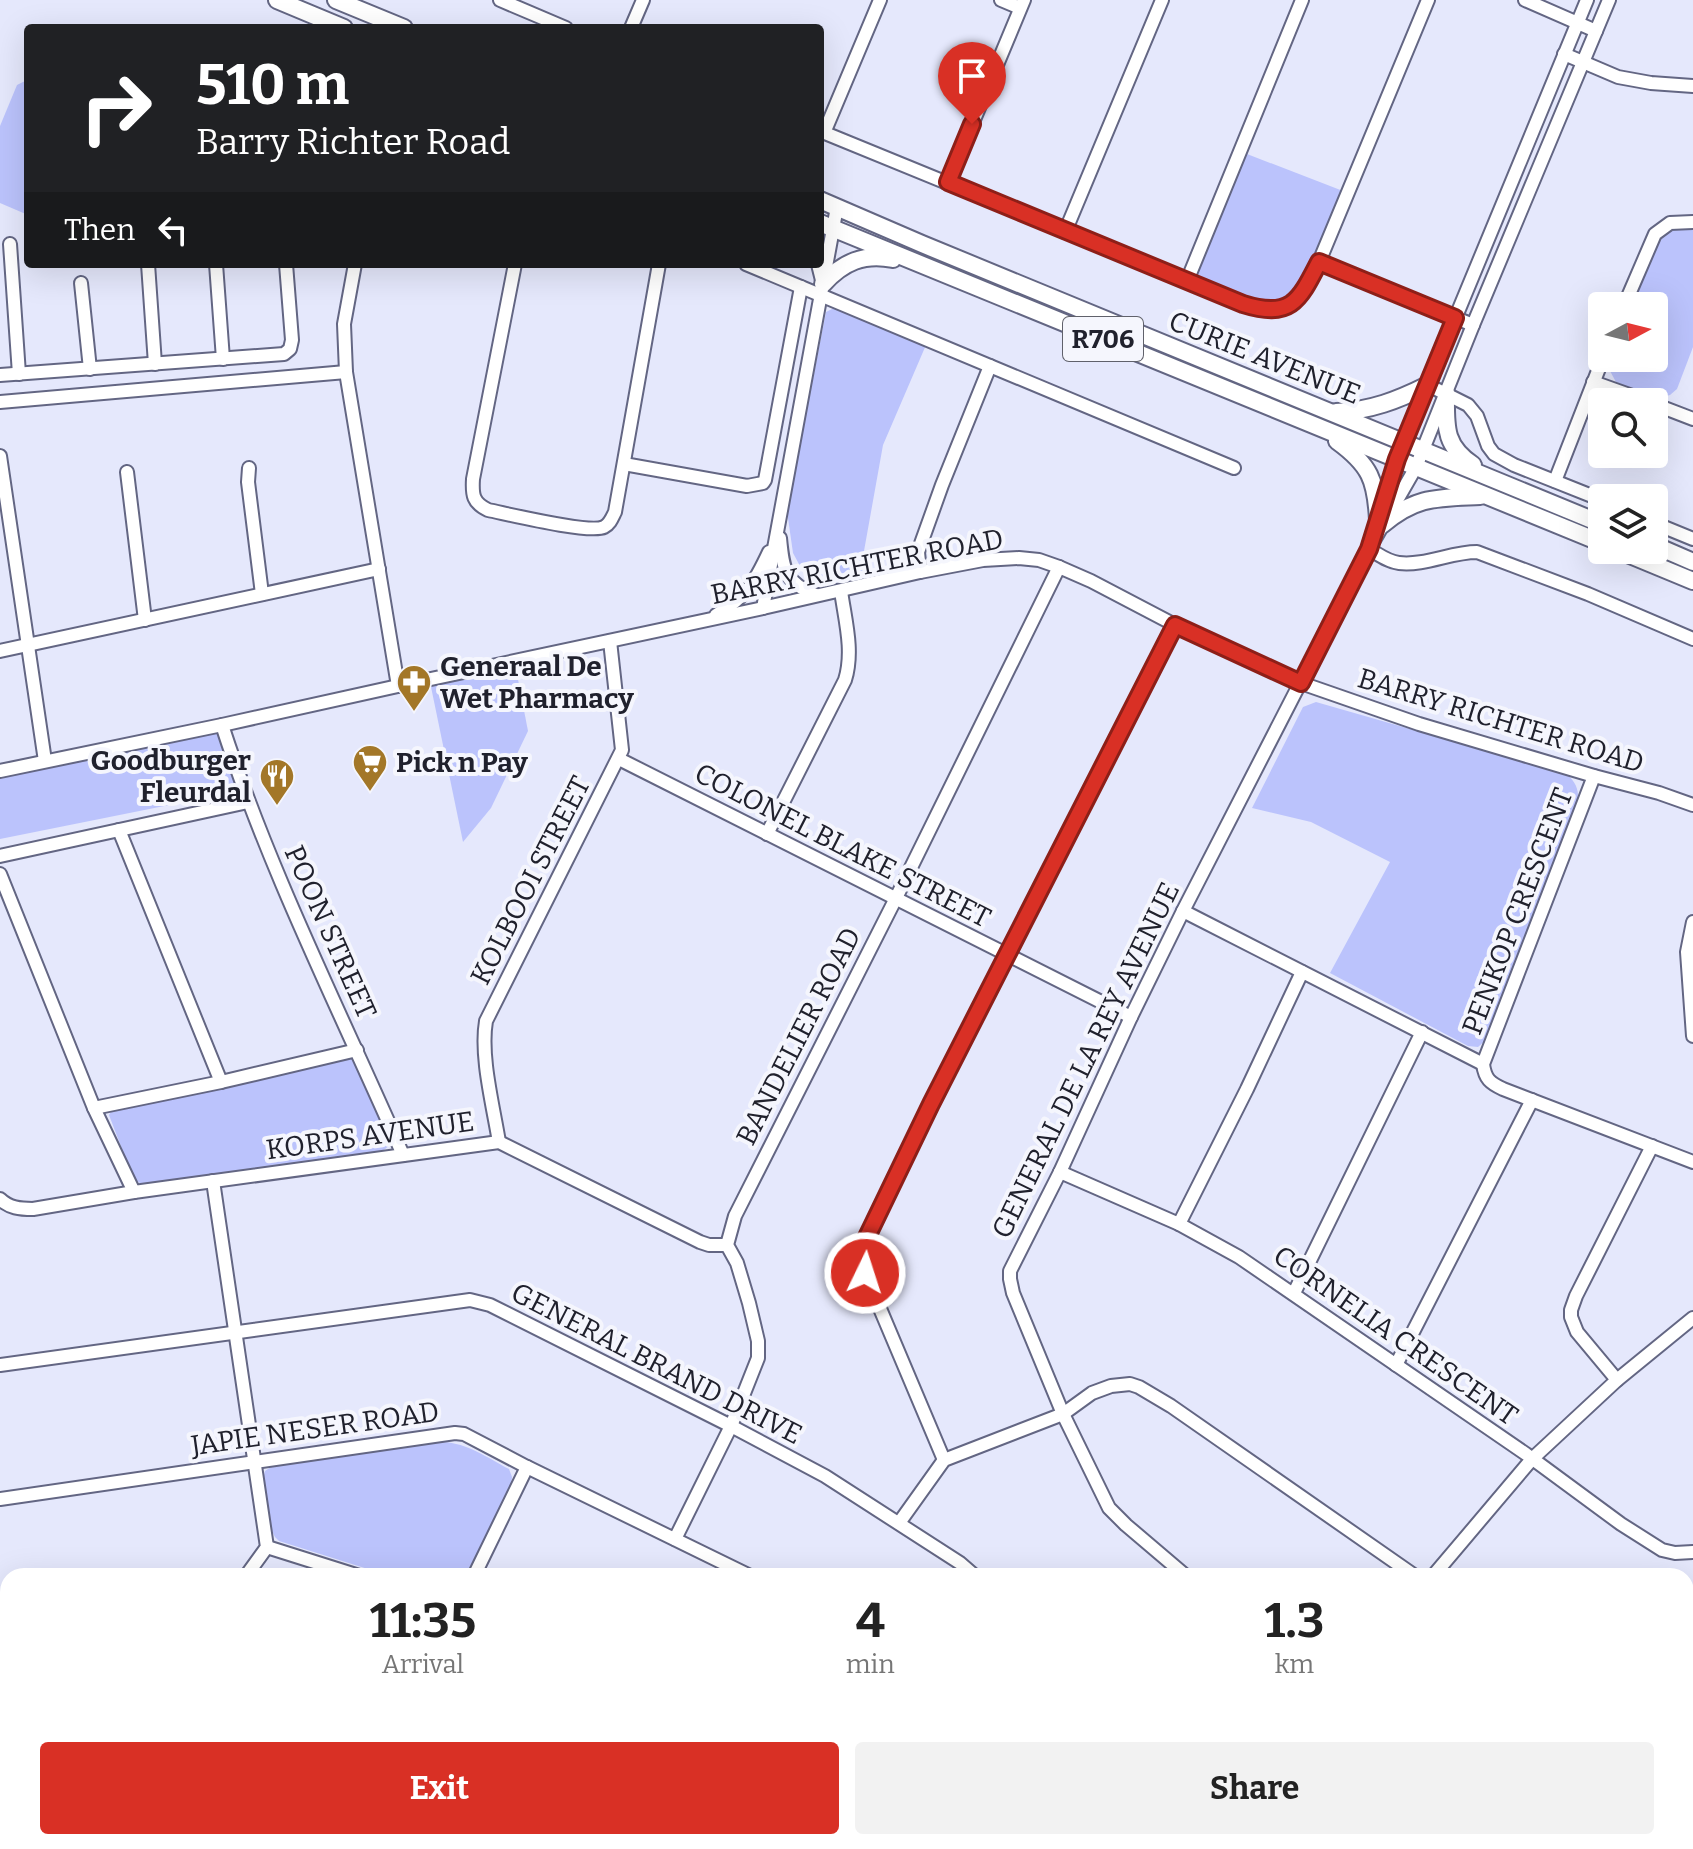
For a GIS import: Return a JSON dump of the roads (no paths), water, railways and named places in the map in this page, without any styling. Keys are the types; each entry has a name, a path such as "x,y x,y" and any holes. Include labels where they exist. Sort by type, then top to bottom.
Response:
{"main road":[{"path":"277,0 334,24"},
{"path":"336,0 394,24"},
{"name":"CURIE AVENUE","path":"824,202 1588,518"},
{"name":"CURIE AVENUE","path":"826,226 1588,537"},
{"path":"822,281 843,266 869,257 890,258 934,270"},
{"path":"1330,412 1356,411 1381,405 1428,385"},
{"path":"1446,393 1446,430 1452,445 1461,457 1490,477"},
{"path":"1315,426 1351,452 1366,468 1373,479 1380,523 1406,507 1430,499 1485,495"},
{"path":"1668,551 1693,562"},
{"path":"1652,564 1693,581"}],"street":[{"path":"500,0 557,24"},
{"path":"633,24 643,0"},
{"path":"824,127 880,0"},
{"path":"948,182 1022,4 1001,0"},
{"path":"1065,232 1162,0"},
{"path":"1187,281 1302,0"},
{"path":"824,133 1243,304 1255,308 1280,308 1299,299 1319,262 1428,0"},
{"path":"1525,0 1596,31"},
{"name":"GENERAL DE LA REY AVENUE","path":"1177,1568 1109,1508 1063,1414 1013,1293 1010,1279 1013,1264 1060,1172 1183,911 1369,549 1380,523 1397,459 1587,0"},
{"name":"GENERAL DE LA REY AVENUE","path":"1380,523 1416,467 1609,0"},
{"path":"1564,54 1618,77 1693,86"},
{"path":"824,254 826,226 837,207"},
{"path":"1630,292 1655,234 1670,223 1693,222"},
{"path":"10,244 19,374"},
{"path":"1319,262 1473,325"},
{"path":"148,268 155,364"},
{"path":"216,268 223,359"},
{"path":"0,375 284,354 290,349 292,340 286,268"},
{"path":"354,268 344,324 346,372 398,686"},
{"path":"514,268 473,479 474,500 488,510 588,529 605,527 615,512 658,268"},
{"path":"756,268 801,287 822,281 990,366 1234,468"},
{"path":"763,608 822,281"},
{"path":"81,283 90,369"},
{"path":"624,464 747,486 763,483 801,287"},
{"path":"920,572 918,552 990,366"},
{"path":"0,402 346,372"},
{"path":"1555,481 1597,372"},
{"path":"1593,382 1610,388"},
{"path":"1428,385 1468,405 1477,416 1494,454 1588,494"},
{"path":"1668,409 1693,419"},
{"path":"0,456 45,761"},
{"path":"249,468 248,482 262,594"},
{"path":"127,472 145,620"},
{"path":"780,515 780,540 788,575 799,589 817,596"},
{"path":"1668,529 1693,539"},
{"path":"710,619 735,603 753,583 777,536"},
{"path":"1369,549 1398,563 1477,552 1588,594 1693,639"},
{"name":"BARRY RICHTER ROAD","path":"0,771 920,572 1008,558 1039,560 1059,567 1301,683 1419,724 1693,805"},
{"name":"BANDELIER ROAD","path":"727,1245 747,1189 896,898 1059,567"},
{"path":"0,651 379,569"},
{"path":"767,834 845,680 849,650 841,591"},
{"path":"944,1460 865,1273 863,1248 912,1143 1175,625"},
{"name":"KOLBOOI STREET","path":"499,1142 485,1052 486,1021 619,759 622,743 610,641"},
{"name":"POON STREET","path":"222,725 248,802 403,1155"},
{"name":"COLONEL BLAKE STREET","path":"619,759 1131,1017"},
{"name":"PENKOP CRESCENT","path":"1594,776 1483,1064 1484,1075 1490,1082 1532,1100 1693,1162"},
{"path":"0,856 248,802"},
{"path":"119,830 221,1082"},
{"path":"0,874 94,1108 134,1192"},
{"path":"1183,911 1483,1064"},
{"path":"1693,922 1690,953 1693,1036"},
{"path":"1179,1224 1302,972"},
{"path":"1294,1293 1422,1032"},
{"path":"94,1108 357,1050"},
{"path":"1396,1365 1532,1100"},
{"name":"KORPS AVENUE","path":"0,1199 11,1207 33,1209 134,1192 499,1142 700,1242 727,1245"},
{"path":"1617,1380 1577,1332 1571,1310 1652,1146"},
{"name":"CORNELIA CRESCENT","path":"1060,1172 1179,1224 1239,1257 1621,1524 1655,1546 1675,1553 1693,1552"},
{"path":"213,1181 267,1547 252,1568"},
{"path":"675,1539 731,1426 759,1352 749,1303 737,1263 727,1245"},
{"name":"GENERAL BRAND DRIVE","path":"0,1365 470,1300 490,1305 825,1476 966,1568"},
{"path":"1440,1568 1532,1459 1617,1380 1693,1318"},
{"path":"899,1523 944,1460 1063,1414 1092,1393 1127,1384 1139,1387 1171,1406 1404,1568"},
{"name":"JAPIE NESER ROAD","path":"0,1499 455,1433 464,1434 734,1568"},
{"path":"478,1568 527,1467"},
{"path":"267,1547 334,1568"}],"place":[{"name":"Generaal De Wet Pharmacy","path":"414,713"},
{"name":"Pick n Pay","path":"370,793"},
{"name":"Goodburger Fleurdal","path":"277,807"}]}
